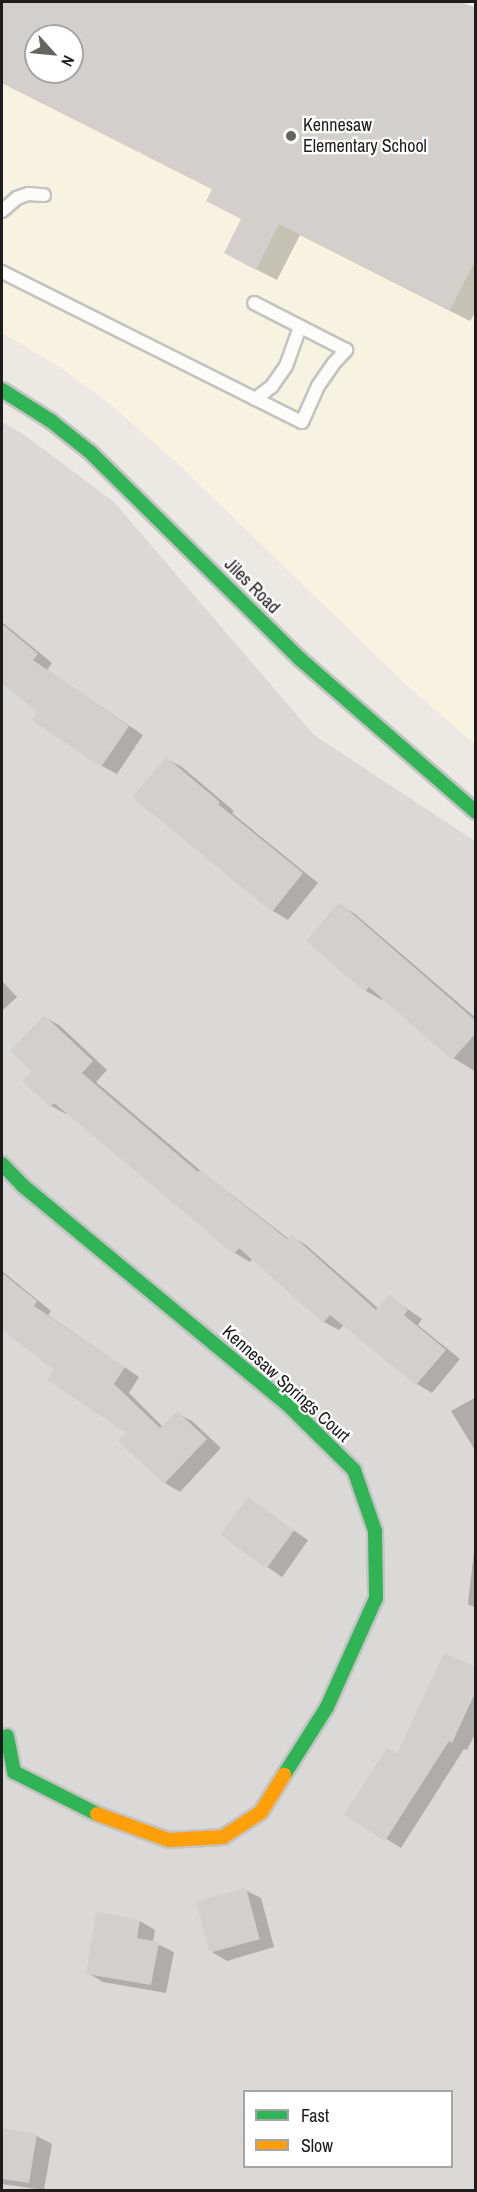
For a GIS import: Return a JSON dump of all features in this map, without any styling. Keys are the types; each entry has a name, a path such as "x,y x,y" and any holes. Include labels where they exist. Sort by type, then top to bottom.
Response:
{"street":[{"name":"Jiles Road","path":"2,390 51,421 126,484 300,659 476,812"},
{"name":"Kennesaw Springs Court","path":"2,1164 22,1185 288,1405 354,1470 375,1531 376,1598 327,1707 261,1812 222,1838 169,1840 99,1815 14,1772 7,1736"}],"lane":[{"path":"2,211 17,198 28,194 44,195"},
{"path":"2,272 302,422 318,386 346,350 254,303"},
{"path":"255,399 272,386 286,366 300,327"}],"shaded area":[{"path":"2,2 475,2 475,744 411,689 179,465 109,403 61,368 2,333"},
{"path":"2,422 26,436 114,502 314,735 475,841 475,2190 2,2190"}],"building":[{"name":"Kennesaw Elementary School","path":"2,2 462,2 476,8 476,259 450,310 279,224 256,270 224,253 241,219 206,201 212,189 2,83"},
{"path":"2,624 38,654 33,660 129,726 101,767 32,720 37,712 2,683"},
{"path":"166,757 220,802 218,804 303,873 272,912 132,797"},
{"path":"339,902 476,1021 476,1033 452,1060 369,987 365,992 306,941"},
{"path":"44,1015 93,1061 82,1073 198,1172 200,1170 287,1239 291,1234 376,1310 389,1294 408,1310 404,1315 446,1350 416,1385 330,1315 323,1323 239,1248 234,1254 54,1103 50,1107 22,1081 31,1071 10,1051"},
{"path":"2,1273 37,1301 34,1306 125,1367 114,1384 160,1428 177,1411 207,1439 164,1484 118,1441 126,1433 47,1380 54,1370 2,1330"},
{"path":"248,1497 294,1531 266,1569 220,1535"},
{"path":"444,1653 476,1667 476,1691 452,1743 449,1741 385,1841 344,1815 387,1747 397,1754"},
{"path":"246,1888 260,1939 209,1953 196,1901"},
{"path":"96,1912 140,1920 137,1938 159,1942 151,1985 86,1974"},
{"path":"2,2128 37,2134 29,2183 2,2179"}],"traffic: fast":[{"path":"2,390 51,421 90,452 300,659 476,812"},
{"path":"2,1164 22,1185 288,1405 354,1470 375,1531 376,1598 327,1707 284,1775"},
{"path":"7,1736 14,1772 97,1814"}],"traffic: slow":[{"path":"97,1814 169,1840 223,1837 261,1812 284,1775"}],"place":[{"name":"Kennesaw Elementary School","path":"291,136"}]}
